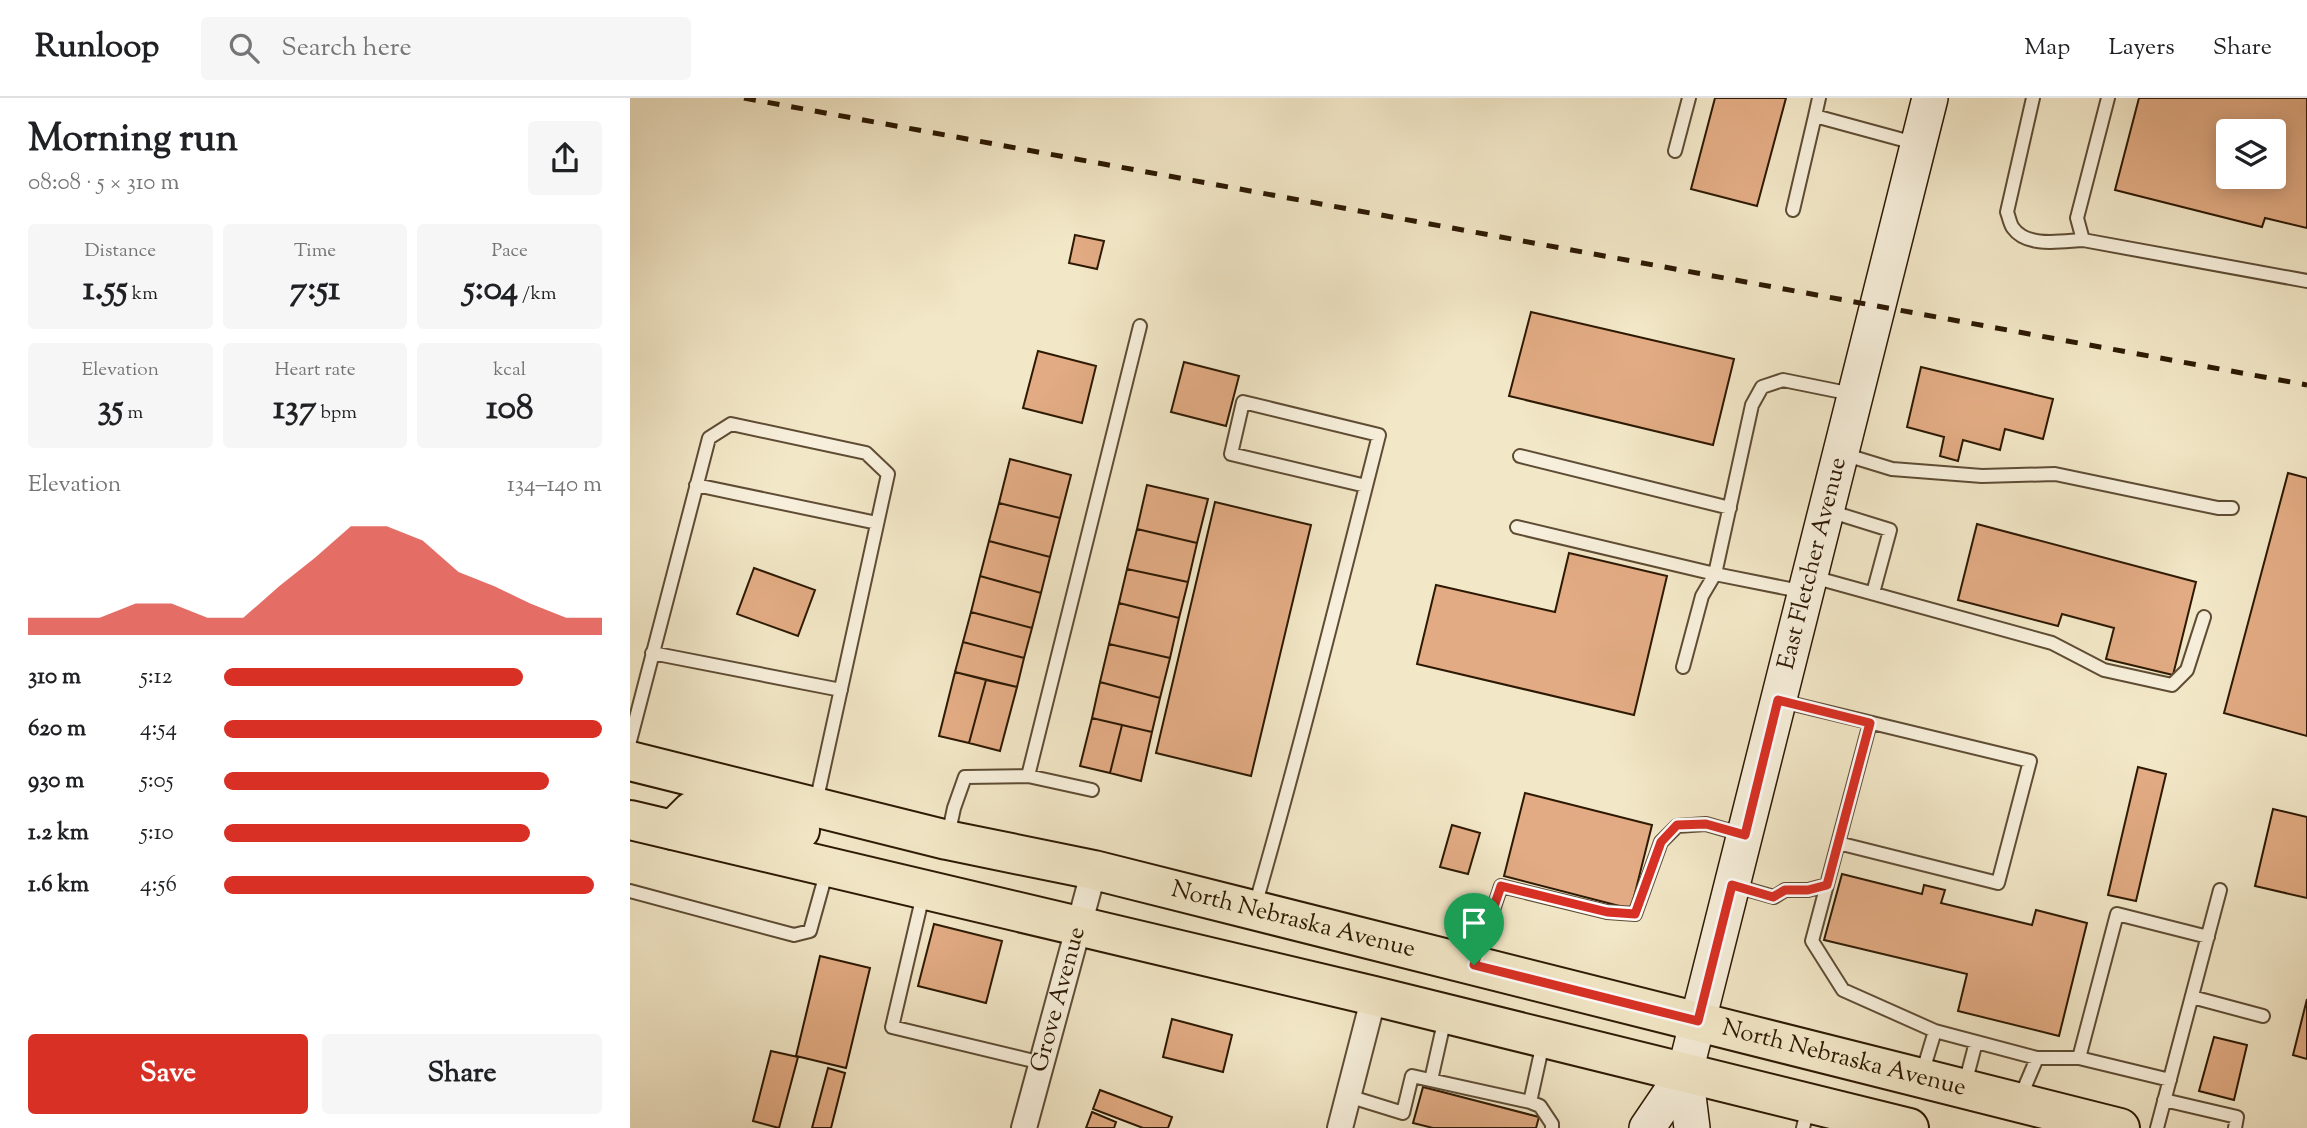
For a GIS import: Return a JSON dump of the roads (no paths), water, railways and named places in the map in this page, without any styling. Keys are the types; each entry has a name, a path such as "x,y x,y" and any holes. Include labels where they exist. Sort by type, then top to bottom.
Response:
{"main road":[{"name":"East Fletcher Avenue","path":"1647,1128 1685,1072 1930,98"},
{"name":"North Nebraska Avenue","path":"630,761 947,840 1094,870 2120,1128"},
{"path":"673,830 692,811 702,808 802,830 887,844 947,840"},
{"path":"630,820 1079,925 1685,1072 1806,1116 1886,1125"},
{"name":"East Fletcher Avenue","path":"1685,1072 1692,1128"}],"street":[{"name":"Grove Avenue","path":"1024,1128 1094,870"},
{"path":"1340,1128 1374,996"}],"lane":[{"path":"1675,151 1689,98"},
{"path":"1793,210 1819,98"},
{"path":"2033,98 2007,212 2013,228 2024,238 2043,241 2083,240 2307,281"},
{"path":"2083,240 2077,218 2108,98"},
{"path":"1815,116 1918,144"},
{"path":"1028,776 1140,326"},
{"path":"1683,667 1702,596 1715,574 1752,405 1762,387 1783,380 1854,394"},
{"path":"1254,910 1366,486 1379,435 1243,402 1231,454 1366,486"},
{"path":"630,741 709,438 731,425 866,453 888,474 815,807"},
{"path":"1839,453 1892,469 1982,476 2055,474 2218,508 2232,508"},
{"path":"1520,456 1730,508"},
{"path":"696,485 877,523"},
{"path":"1826,509 1890,530 1873,593"},
{"path":"1517,527 1715,574 1873,593 2052,643 2104,670 2172,685 2187,670 2204,617"},
{"path":"652,653 841,690"},
{"path":"1778,700 2030,761 1998,883 1838,843"},
{"path":"1870,723 1812,941 1843,990 1935,1031 2037,1058 2079,1058 2170,1080"},
{"path":"947,840 965,777 1028,776 1092,789"},
{"path":"1474,965 1501,886 1607,912 1635,914 1661,842 1677,825 1706,824 1745,835"},
{"path":"630,891 794,935 810,931 828,867"},
{"path":"1732,885 1773,897 1785,890 1808,890 1827,885"},
{"path":"925,889 892,1027 1042,1063"},
{"path":"2157,1128 2220,890"},
{"path":"2079,1058 2117,914 2208,937"},
{"path":"2192,997 2263,1016"},
{"path":"1431,1080 1446,1014"},
{"path":"1921,1077 1935,1031"},
{"path":"1530,1102 1544,1038"},
{"path":"1965,1088 1976,1042"},
{"path":"2019,1102 2037,1058"},
{"path":"1348,1096 1403,1113 1412,1076 1530,1102 1540,1106 1552,1128"},
{"path":"2164,1100 2237,1117 2235,1128"}],"railway":[{"path":"744,98 2307,385"}]}
